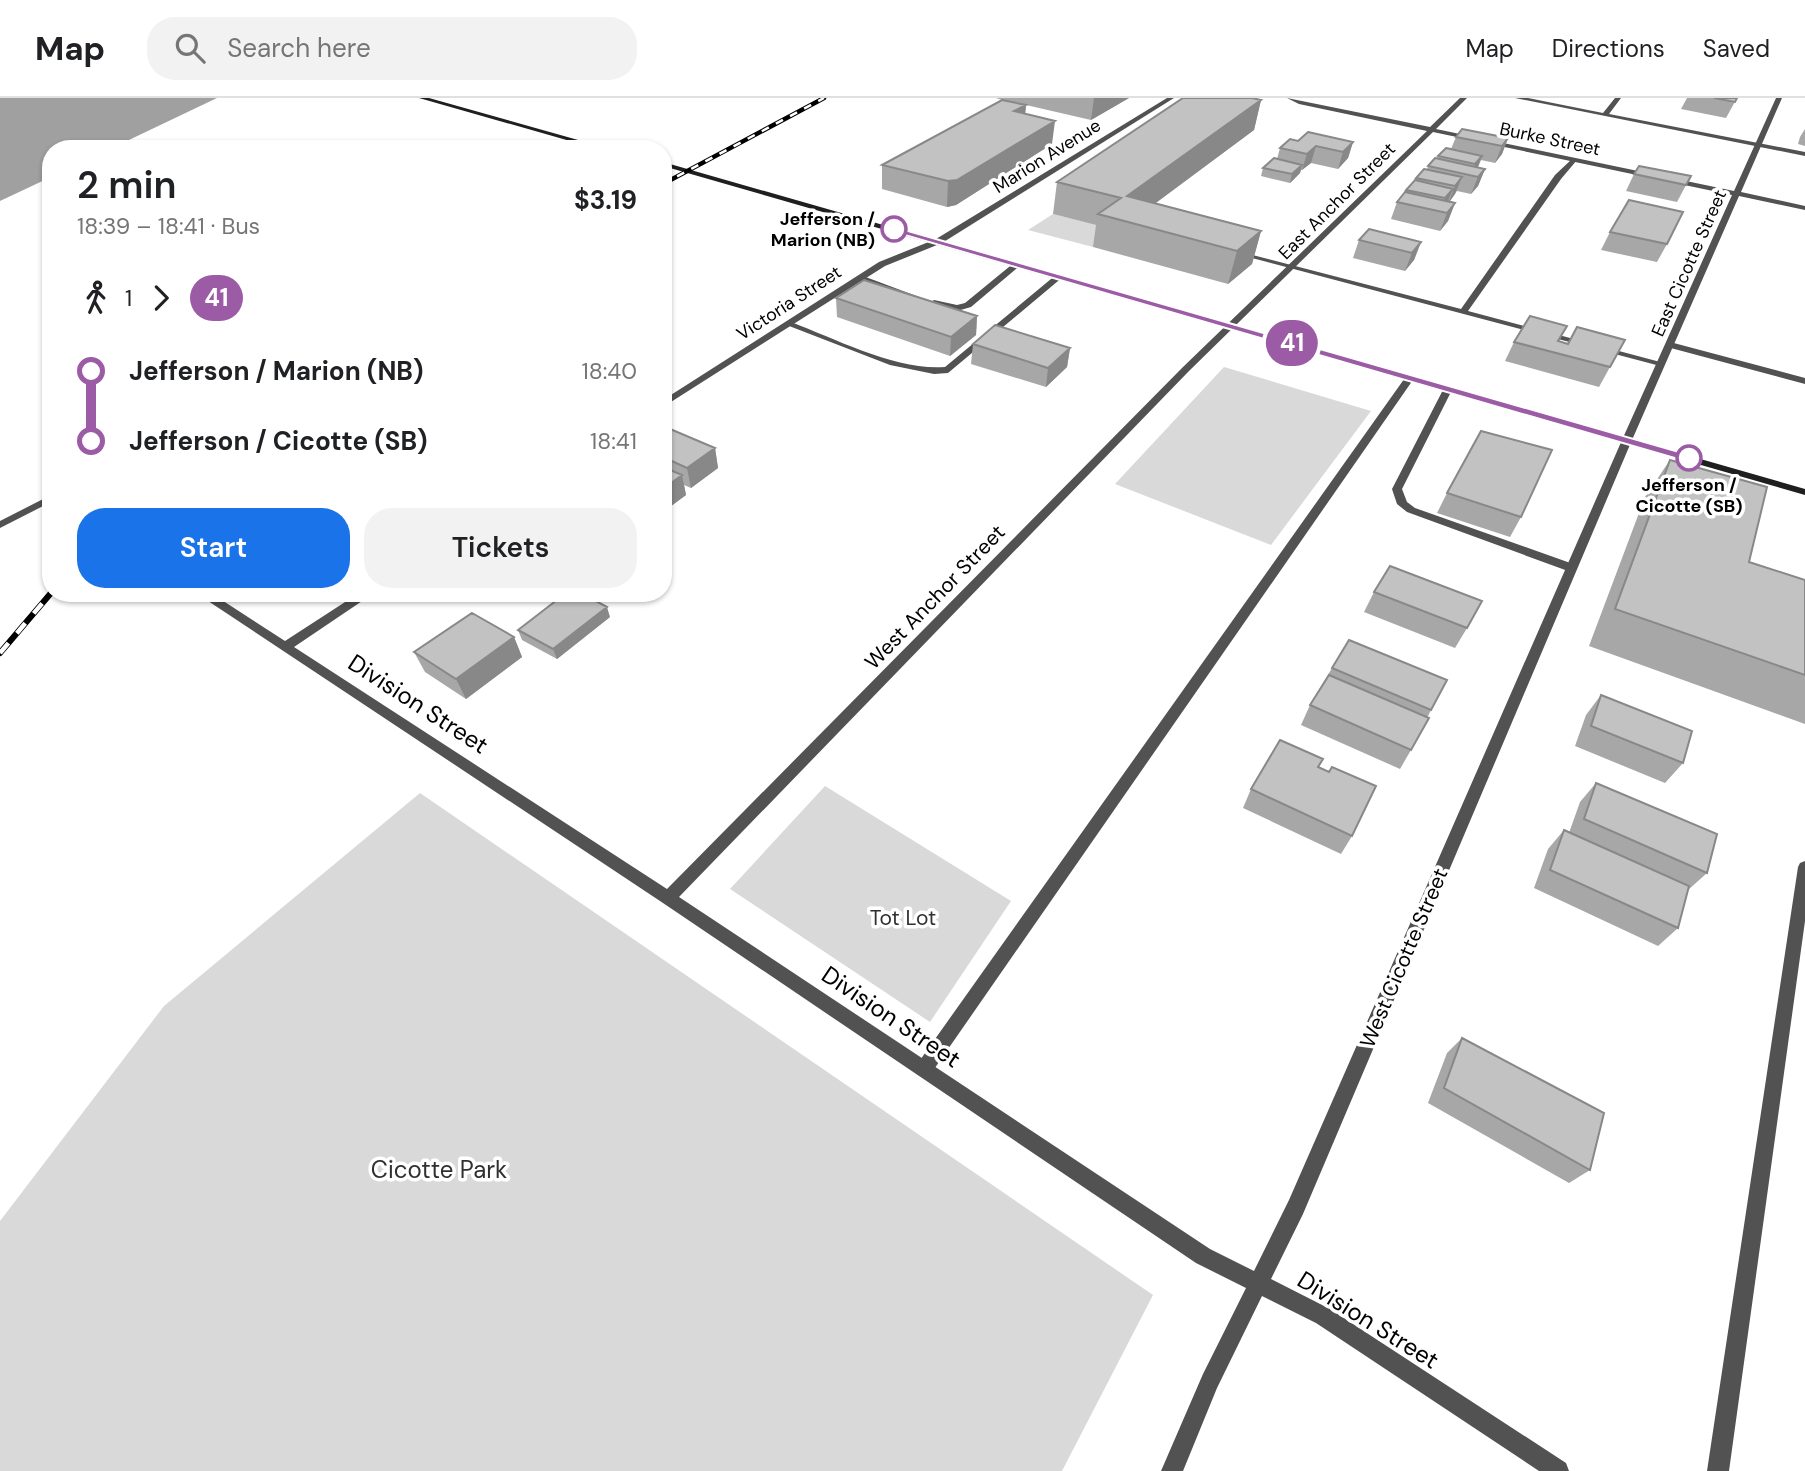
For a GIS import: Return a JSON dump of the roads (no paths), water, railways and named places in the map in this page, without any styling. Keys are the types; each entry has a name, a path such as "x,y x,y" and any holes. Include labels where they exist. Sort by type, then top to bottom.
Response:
{"main road":[{"path":"422,98 574,140"},
{"path":"672,167 1232,325 1805,492"}],"street":[{"name":"Marion Avenue","path":"939,241 1171,98"},
{"name":"Burke Street","path":"1290,98 1805,208"},
{"name":"East Anchor Street","path":"1232,325 1464,98"},
{"path":"1518,98 1805,154"},
{"path":"1605,115 1618,98"},
{"name":"East Cicotte Street","path":"1627,440 1779,98"},
{"path":"1463,312 1558,177 1574,160"},
{"name":"Victoria Street","path":"672,398 882,264 939,241"},
{"path":"1225,250 1661,365"},
{"path":"860,278 943,307 957,308 968,305 1018,264"},
{"path":"788,324 914,368 940,372 948,370 1060,276"},
{"name":"West Anchor Street","path":"668,898 1232,325"},
{"path":"1670,345 1805,381"},
{"path":"924,1069 1410,377"},
{"path":"1448,388 1397,489 1402,504 1411,510 1572,568"},
{"name":"West Cicotte Street","path":"1172,1471 1210,1381 1296,1207 1627,440"},
{"path":"0,525 42,503"},
{"name":"Division Street","path":"216,602 668,898 1203,1256 1323,1316 1558,1471"},
{"path":"286,646 354,602"},
{"path":"1718,1471 1805,867"}],"railway":[{"path":"672,179 824,98"},
{"path":"0,653 43,602"}],"place":[{"name":"Jefferson / Marion (NB)","path":"894,229"},
{"name":"Jefferson / Cicotte (SB)","path":"1689,458"}],"park label":[{"name":"Tot Lot","path":"903,918"},
{"name":"Cicotte Park","path":"439,1170"}]}
